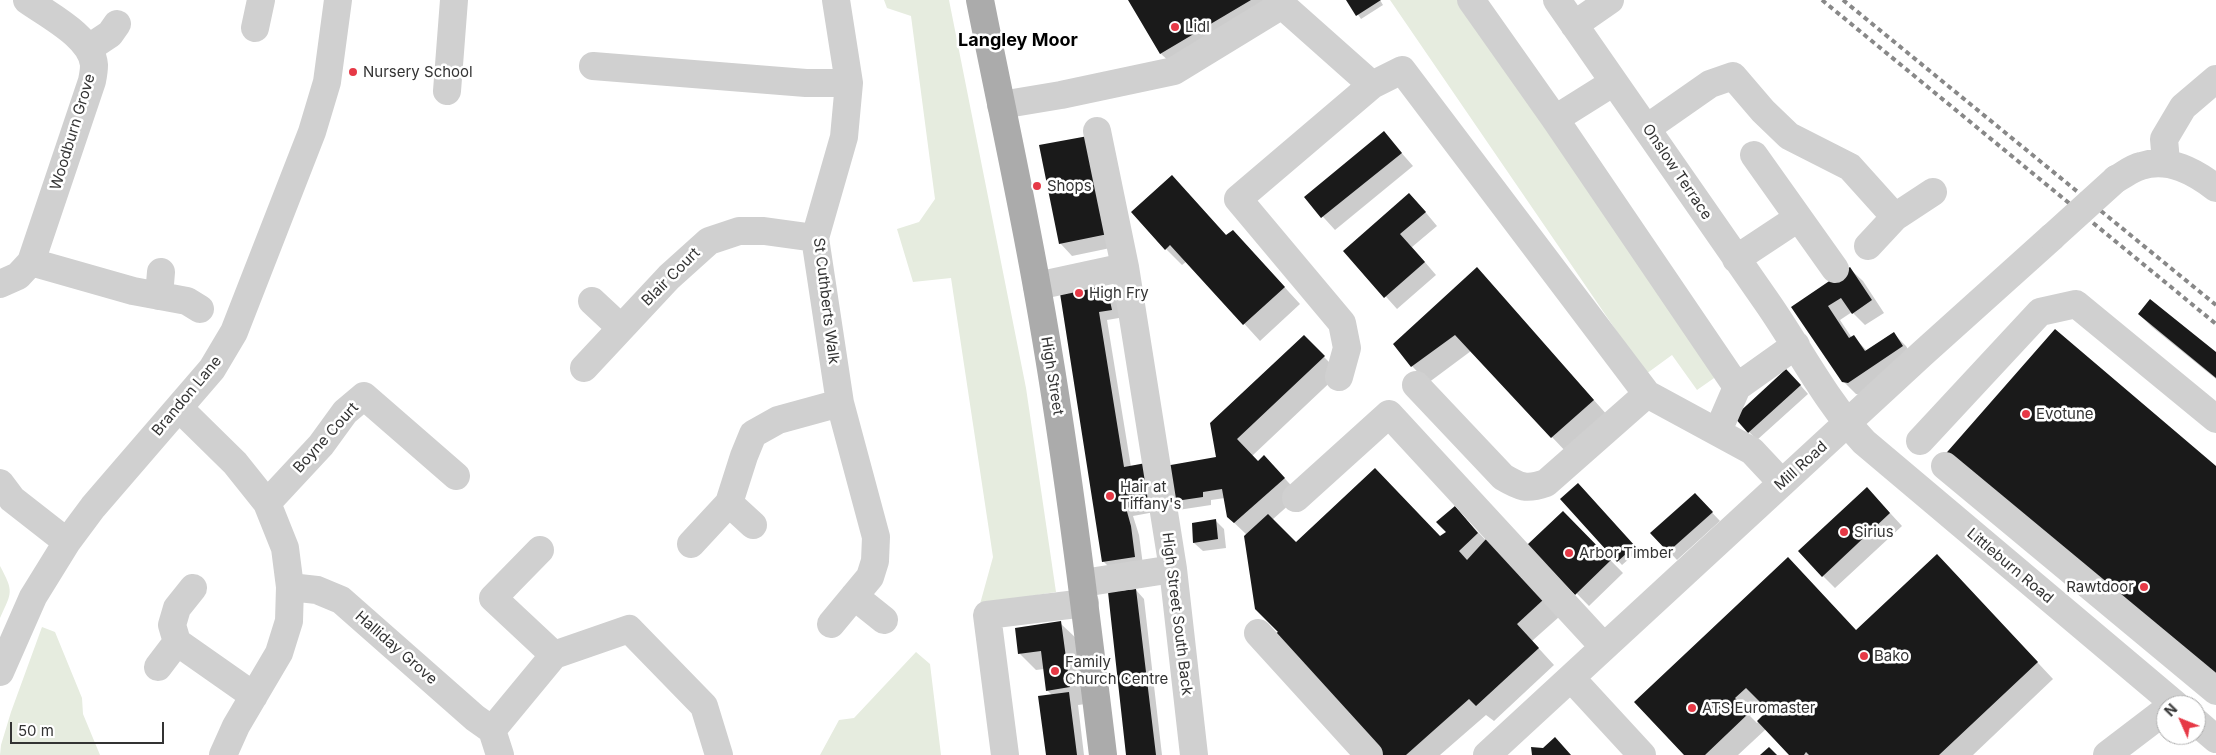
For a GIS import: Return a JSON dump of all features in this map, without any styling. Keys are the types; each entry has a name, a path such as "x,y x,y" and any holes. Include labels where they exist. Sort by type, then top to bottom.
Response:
{"main road":[{"name":"High Street","path":"980,0 1037,286 1061,428 1104,755"}],"street":[{"path":"27,0 75,33 89,48 110,34 117,24"},
{"path":"255,28 261,0"},
{"name":"Brandon Lane","path":"0,672 33,597 67,542 93,507 212,369 234,332 312,132 327,82 338,0"},
{"path":"447,91 454,0"},
{"name":"St Cuthberts Walk","path":"832,624 870,577 875,561 876,537 840,403 815,238 844,137 849,83 836,0"},
{"path":"1471,0 1555,119 1737,387"},
{"name":"Onslow Terrace","path":"1557,0 1796,345"},
{"path":"1574,25 1610,0"},
{"path":"1001,106 1174,71 1282,5 1372,85"},
{"name":"Woodburn Grove","path":"0,284 18,276 31,262 92,81 94,64 89,48"},
{"path":"593,66 806,83 849,83"},
{"path":"1339,377 1347,348 1342,322 1238,199 1372,85 1402,70 1648,394 1752,451 1782,483"},
{"path":"1647,128 1710,84 1733,76 1763,111 1789,136 1850,167 1895,217"},
{"path":"2216,79 2183,107 2164,139 2166,162 2197,174 2216,188"},
{"path":"1555,119 1614,82"},
{"name":"High Street South Back","path":"1096,131 1125,266 1173,569 1194,755"},
{"path":"1754,155 1835,269"},
{"name":"Mill Road","path":"1487,755 2116,179 2141,166 2166,162"},
{"path":"1868,246 1895,217 1933,192"},
{"path":"1736,258 1798,218"},
{"name":"Blair Court","path":"584,368 688,257 709,241 739,231 764,231 815,238"},
{"path":"31,262 133,291 160,284 200,309"},
{"path":"1037,286 1125,266"},
{"path":"592,301 621,328"},
{"path":"1920,441 2040,312 2076,304 2216,419"},
{"path":"1718,432 1737,387 1796,345"},
{"name":"Littleburn Road","path":"1796,345 1847,424 1864,442 2159,695"},
{"path":"1416,386 1503,476 1519,487 1533,487 1546,483 1648,394"},
{"name":"Boyne Court","path":"267,503 321,445 345,412 364,396 456,476"},
{"path":"691,544 729,503 753,434 778,420 840,403"},
{"path":"179,408 235,463 267,503 285,548 290,587 289,621 279,653 223,755"},
{"path":"1296,498 1389,414 1604,647"},
{"path":"1945,466 2216,691"},
{"path":"0,482 12,499 67,542"},
{"path":"729,503 753,525"},
{"path":"540,550 493,598 554,655 629,629 704,706 719,755"},
{"path":"1005,755 987,615 1084,593 1173,569"},
{"name":"Halliday Grove","path":"290,587 317,590 341,600 475,718 496,742 554,655"},
{"path":"193,588 177,608 172,625 177,642 254,696"},
{"path":"854,596 884,620"},
{"path":"1258,633 1369,755"},
{"path":"158,667 177,642"},
{"path":"1571,678 1642,755"},
{"path":"2107,755 2156,718"},
{"path":"2206,730 2216,739"}],"shaded area":[{"path":"884,0 949,0 1026,388 1056,592 980,604 993,557 951,278 913,282 897,229 919,222 935,199 911,16 887,8"},
{"path":"1390,0 1460,0 1717,376 1697,390 1672,355 1646,374"},
{"path":"0,566 8,581 10,592 0,618"},
{"path":"42,627 55,632 82,698 83,714 100,755 0,755 1,745 11,712"},
{"path":"916,652 930,664 941,755 820,755 839,720 854,718"}],"building":[{"name":"Lidl","path":"1128,0 1251,0 1160,54"},
{"path":"1346,0 1381,0 1356,16"},
{"path":"1384,131 1402,153 1321,218 1304,197"},
{"path":"1088,136 1108,234 1059,244 1039,145"},
{"path":"1172,175 1226,235 1233,230 1285,287 1243,325 1170,245 1165,250 1131,212"},
{"path":"1409,193 1426,212 1400,234 1425,262 1384,298 1343,251"},
{"path":"1477,267 1594,400 1551,438 1455,335 1411,367 1393,344"},
{"path":"1850,267 1872,300 1852,314 1841,298 1828,306 1849,338 1854,335 1865,351 1894,332 1903,346 1848,383 1842,382 1791,307"},
{"path":"1096,281 1098,295 1121,291 1122,299 1110,301 1112,310 1099,312 1124,467 1146,463 1152,503 1126,508 1131,526 1135,557 1102,562 1059,287"},
{"path":"2150,299 2216,352 2216,378 2138,314"},
{"path":"2055,329 2216,466 2216,685 1941,459"},
{"path":"1304,335 1325,356 1237,439 1258,461 1264,455 1285,478 1234,523 1227,517 1222,489 1203,492 1203,497 1169,502 1165,466 1216,457 1210,423"},
{"path":"1786,369 1801,385 1748,433 1734,417"},
{"path":"1375,468 1440,536 1446,532 1436,522 1455,506 1478,533 1459,551 1467,560 1487,538 1543,600 1517,624 1539,648 1476,706 1469,699 1406,755 1377,755 1269,637 1278,632 1255,609 1244,536 1268,514 1296,542"},
{"path":"1578,483 1635,546 1617,562 1560,499"},
{"name":"Sirius","path":"1867,487 1890,513 1822,577 1798,551"},
{"path":"1695,493 1713,512 1668,552 1650,533"},
{"name":"Arbor Timber","path":"1563,511 1611,560 1575,595 1527,545"},
{"path":"1216,519 1218,539 1193,543 1192,523"},
{"name":"Bako","path":"1937,554 2038,662 1939,755 1809,755 1806,752 1804,755 1789,755 1757,721 1768,710 1746,688 1735,698 1749,713 1705,755 1684,755 1634,702 1788,557 1856,630"},
{"path":"1136,589 1156,755 1126,755 1108,592"},
{"name":"Family Church Centre","path":"1061,621 1070,687 1046,691 1041,651 1018,654 1015,628"},
{"path":"1069,692 1077,755 1046,755 1038,696"},
{"path":"1555,737 1571,755 1532,755 1531,747 1543,748"},
{"path":"1769,747 1777,755 1760,755"}],"railway":[{"path":"1822,0 2216,324"},
{"path":"1843,0 2216,305"}],"place":[{"name":"Lidl","path":"1175,27"},
{"name":"Nursery School","path":"353,72"},
{"name":"Shops","path":"1037,186"},
{"name":"High Fry","path":"1079,293"},
{"name":"Evotune","path":"2026,414"},
{"name":"Hair at Tiffany's","path":"1110,496"},
{"name":"Sirius","path":"1844,532"},
{"name":"Arbor Timber","path":"1569,553"},
{"name":"Rawtdoor","path":"2144,587"},
{"name":"Bako","path":"1864,656"},
{"name":"Family Church Centre","path":"1055,671"},
{"name":"ATS Euromaster","path":"1692,708"}],"district":[{"name":"Langley Moor","path":"1018,41"}]}
